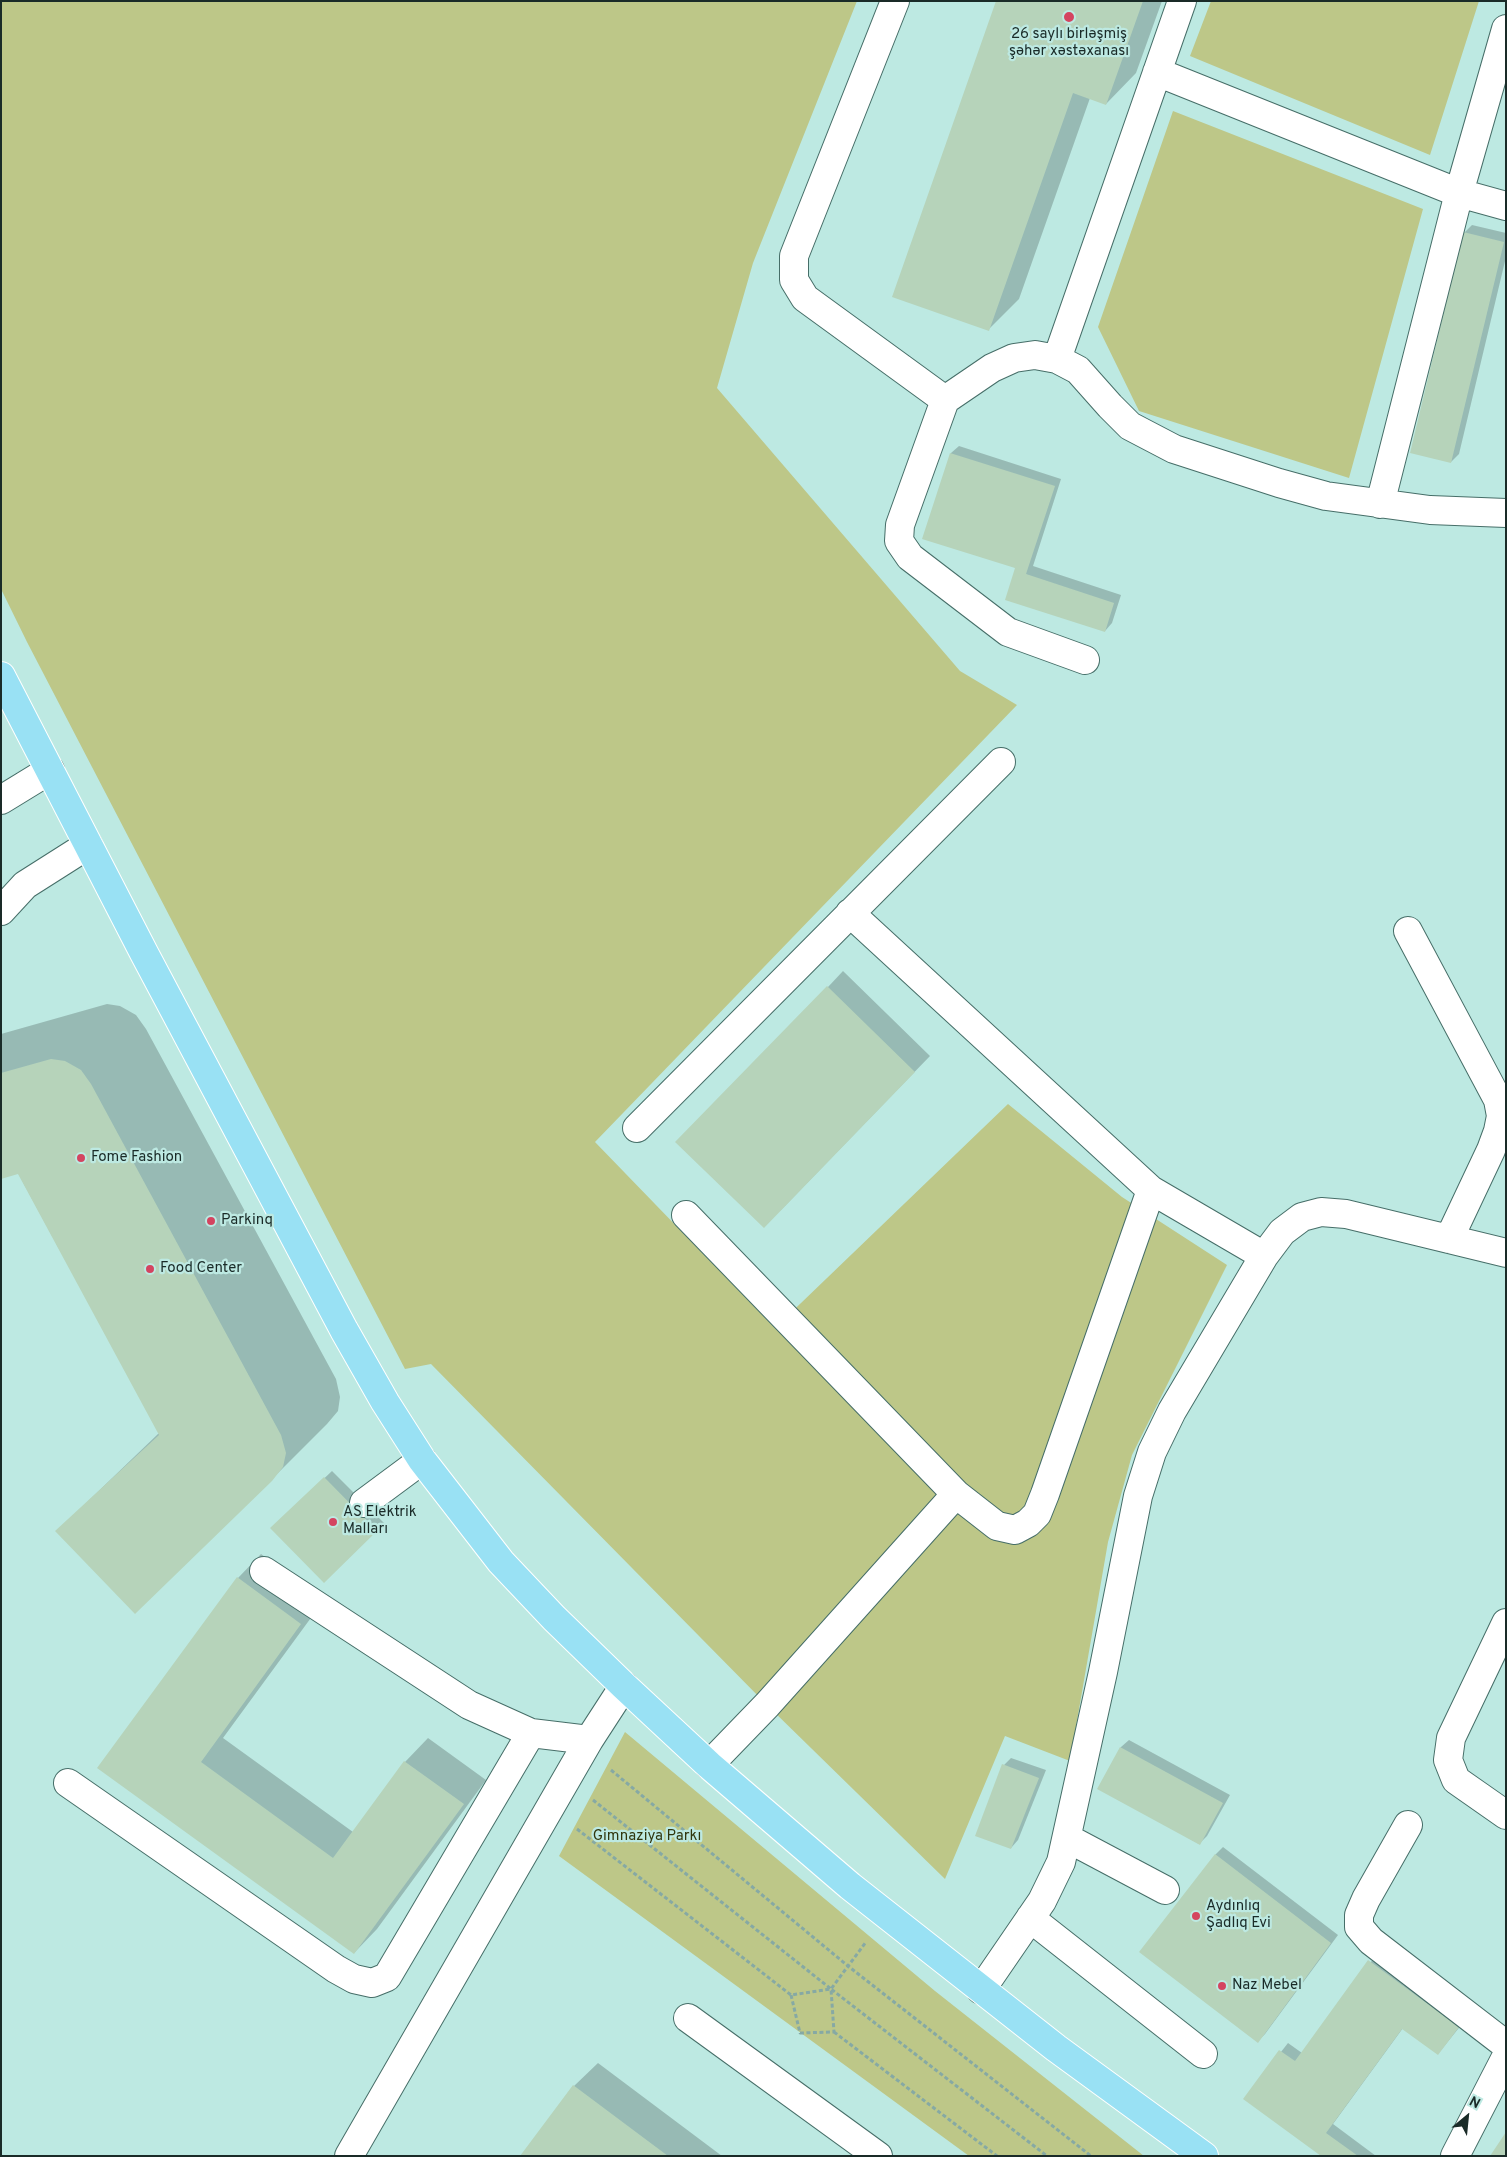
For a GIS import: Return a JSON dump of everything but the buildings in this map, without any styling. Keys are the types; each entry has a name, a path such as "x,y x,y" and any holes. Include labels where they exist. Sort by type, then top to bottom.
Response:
{"main road":[{"path":"1,676 344,1330 385,1402 422,1460 501,1562 554,1618 624,1686 709,1764 850,1886 1056,2048 1204,2156"}],"street":[{"path":"895,1 794,256 794,280 805,298 945,400"},
{"path":"1057,359 1182,1"},
{"path":"1380,504 1459,193 1506,29"},
{"path":"1158,72 1459,193 1506,206"},
{"path":"1085,660 1008,632 910,557 899,541 900,525 945,400 992,368 1014,358 1035,355 1057,359 1078,370 1130,426 1174,449 1279,483 1326,496 1380,504 1430,510 1506,513"},
{"path":"637,1128 1001,762"},
{"path":"1,800 50,770"},
{"path":"1,911 25,885 88,845"},
{"path":"850,913 1151,1190 1264,1256"},
{"path":"1408,931 1498,1100 1503,1115 1492,1150 1449,1239"},
{"path":"686,1215 956,1494 996,1526 1015,1530 1028,1524 1037,1514 1151,1190"},
{"path":"981,1990 1052,1883 1061,1862 1138,1496 1152,1452 1172,1411 1264,1256 1282,1232 1302,1218 1320,1212 1346,1214 1506,1254"},
{"path":"364,1502 422,1460"},
{"path":"709,1764 767,1705 956,1494"},
{"path":"264,1571 469,1705 531,1733 589,1740"},
{"path":"1506,1623 1451,1738 1448,1760 1456,1780 1506,1815"},
{"path":"349,2156 589,1740 624,1686"},
{"path":"68,1783 336,1969 354,1979 372,1983 387,1977 531,1733"},
{"path":"1408,1825 1366,1899 1359,1915 1359,1926 1371,1941 1506,2045"},
{"path":"1067,1838 1164,1890"},
{"path":"1030,1918 1203,2054"},
{"path":"688,2018 878,2156"},
{"path":"1455,2156 1503,2070"}],"path":[{"path":"606,1767 848,1966 1091,2156"},
{"path":"590,1798 831,1989 1047,2156"},
{"path":"574,1827 792,1995 800,2033 834,2032 997,2156"},
{"path":"834,2032 831,1989 870,1937"},
{"path":"792,1995 831,1989"}],"green space":[{"path":"1,1 857,1 753,263 717,388 960,671 1017,705 595,1142 775,1328 1008,1104 1122,1197 1227,1265 1132,1455 1108,1542 1070,1761 1005,1736 945,1879 767,1705 431,1364 405,1369 27,642 1,589"},
{"path":"1211,1 1479,1 1430,155 1190,56"},
{"path":"1173,111 1423,209 1349,478 1139,411 1098,327"},
{"name":"Gimnaziya Parkı","path":"625,1732 935,1991 1144,2156 969,2156 559,1856"}],"place":[{"name":"26 saylı birləşmiş şəhər xəstəxanası","path":"1069,17"},
{"name":"Fome Fashion","path":"81,1158"},
{"name":"Parkinq","path":"211,1221"},
{"name":"Food Center","path":"150,1269"},
{"name":"AS Elektrik Malları","path":"333,1522"},
{"name":"Aydınlıq Şadlıq Evi","path":"1196,1916"},
{"name":"Naz Mebel","path":"1222,1986"}]}
